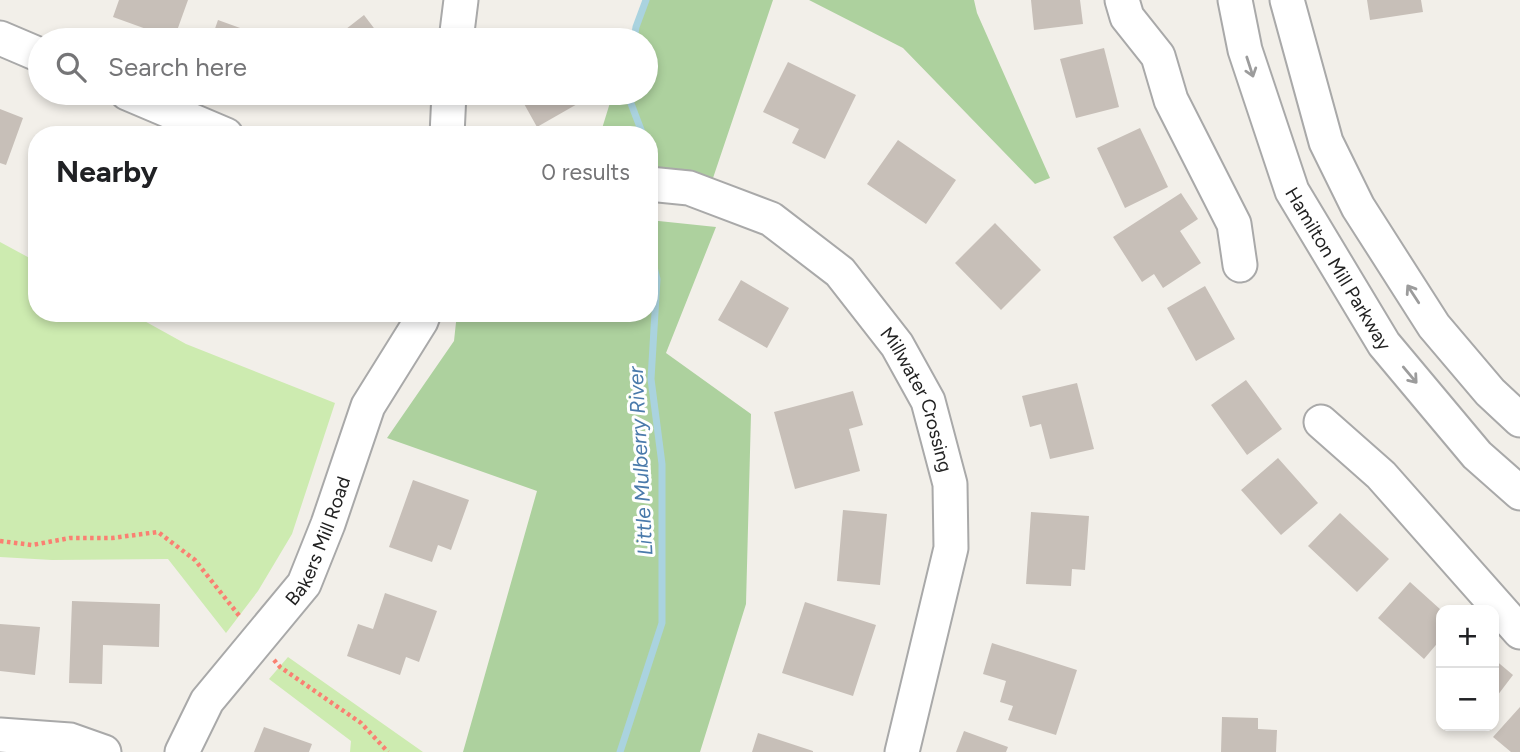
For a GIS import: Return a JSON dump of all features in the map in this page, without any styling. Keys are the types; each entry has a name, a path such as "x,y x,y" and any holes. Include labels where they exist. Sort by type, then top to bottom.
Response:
{"street":[{"path":"458,28 461,0"},
{"path":"1122,0 1127,18 1158,56 1171,100 1234,224 1240,265"},
{"name":"Hamilton Mill Parkway","path":"1235,0 1245,50 1292,191 1384,344 1477,455 1520,493"},
{"path":"1287,0 1326,142 1358,207 1434,326 1490,392 1520,420"},
{"path":"0,38 28,50"},
{"path":"155,105 205,126"},
{"path":"447,126 448,105"},
{"name":"Millwater Crossing","path":"658,185 690,188 771,219 840,272 897,345 928,401 950,484 951,548 902,752"},
{"name":"Bakers Mill Road","path":"181,752 207,701 304,584 328,524 368,406 420,322"},
{"path":"1321,422 1381,475 1515,616"},
{"path":"0,735 70,740 104,752"}],"path":[{"path":"0,541 32,545 70,538 112,538 158,532 195,560 233,609"},
{"path":"280,667 361,723 388,752"}],"green space":[{"path":"643,0 773,0 713,178 658,171 658,126 603,126 609,105 658,105 658,28 634,28"},
{"path":"809,0 974,0 977,13 1050,178 1035,184 903,48"},
{"path":"658,221 716,227 666,353 751,414 746,604 700,752 463,752 537,491 387,438 454,341 456,322 658,322"},
{"path":"0,242 28,257 28,322 146,322 186,344 335,403 292,534 258,591 226,633 168,559 52,560 0,557"},
{"path":"288,657 423,752 350,752 351,741 269,679"}],"building":[{"path":"119,0 188,0 178,28 144,28 113,17"},
{"path":"1031,0 1080,0 1083,24 1034,30"},
{"path":"1367,0 1421,0 1423,12 1370,20"},
{"path":"364,15 374,28 347,28"},
{"path":"218,20 240,28 215,28"},
{"path":"1104,48 1119,107 1076,118 1060,59"},
{"path":"788,62 856,95 825,159 792,143 799,129 763,112"},
{"path":"525,105 576,105 539,126"},
{"path":"0,109 23,118 6,165 0,163"},
{"path":"1140,128 1168,187 1125,208 1097,148"},
{"path":"898,140 956,180 926,224 867,184"},
{"path":"1181,193 1198,219 1180,231 1201,263 1163,288 1154,274 1142,282 1113,237"},
{"path":"995,223 1041,270 1001,310 955,263"},
{"path":"741,280 789,308 767,348 718,320"},
{"path":"1205,286 1235,339 1196,361 1167,308"},
{"path":"1246,380 1282,429 1247,455 1211,405"},
{"path":"1077,383 1094,449 1050,459 1041,424 1030,427 1022,396"},
{"path":"853,391 863,425 849,429 860,471 795,489 774,412"},
{"path":"1278,458 1318,503 1281,535 1241,490"},
{"path":"413,480 469,500 451,550 438,545 432,562 389,547"},
{"path":"843,510 887,514 880,585 837,581"},
{"path":"1031,512 1089,516 1085,570 1072,569 1071,586 1026,584"},
{"path":"1340,513 1389,559 1357,592 1308,546"},
{"path":"1410,582 1436,605 1436,645 1424,659 1378,618"},
{"path":"385,593 437,611 419,662 406,657 400,675 347,656 358,624 373,629"},
{"path":"72,601 160,604 159,647 103,645 102,684 69,683"},
{"path":"805,602 876,625 853,696 782,673"},
{"path":"0,624 40,627 35,675 0,671"},
{"path":"992,643 1077,670 1056,735 1008,720 1013,706 1000,702 1006,681 983,674"},
{"path":"1499,663 1513,675 1499,693"},
{"path":"1520,707 1520,752 1511,752 1493,737"},
{"path":"1222,717 1258,718 1258,729 1277,730 1276,752 1221,752"},
{"path":"264,727 312,744 309,752 254,752"},
{"path":"964,731 1008,747 1006,752 956,752"},
{"path":"758,733 813,751 813,752 752,752"}],"waterway":[{"name":"Little Mulberry River","path":"636,28 646,0"},
{"name":"Little Mulberry River","path":"632,105 640,126"},
{"name":"Little Mulberry River","path":"620,752 662,623 662,464 651,379 654,322"}]}
